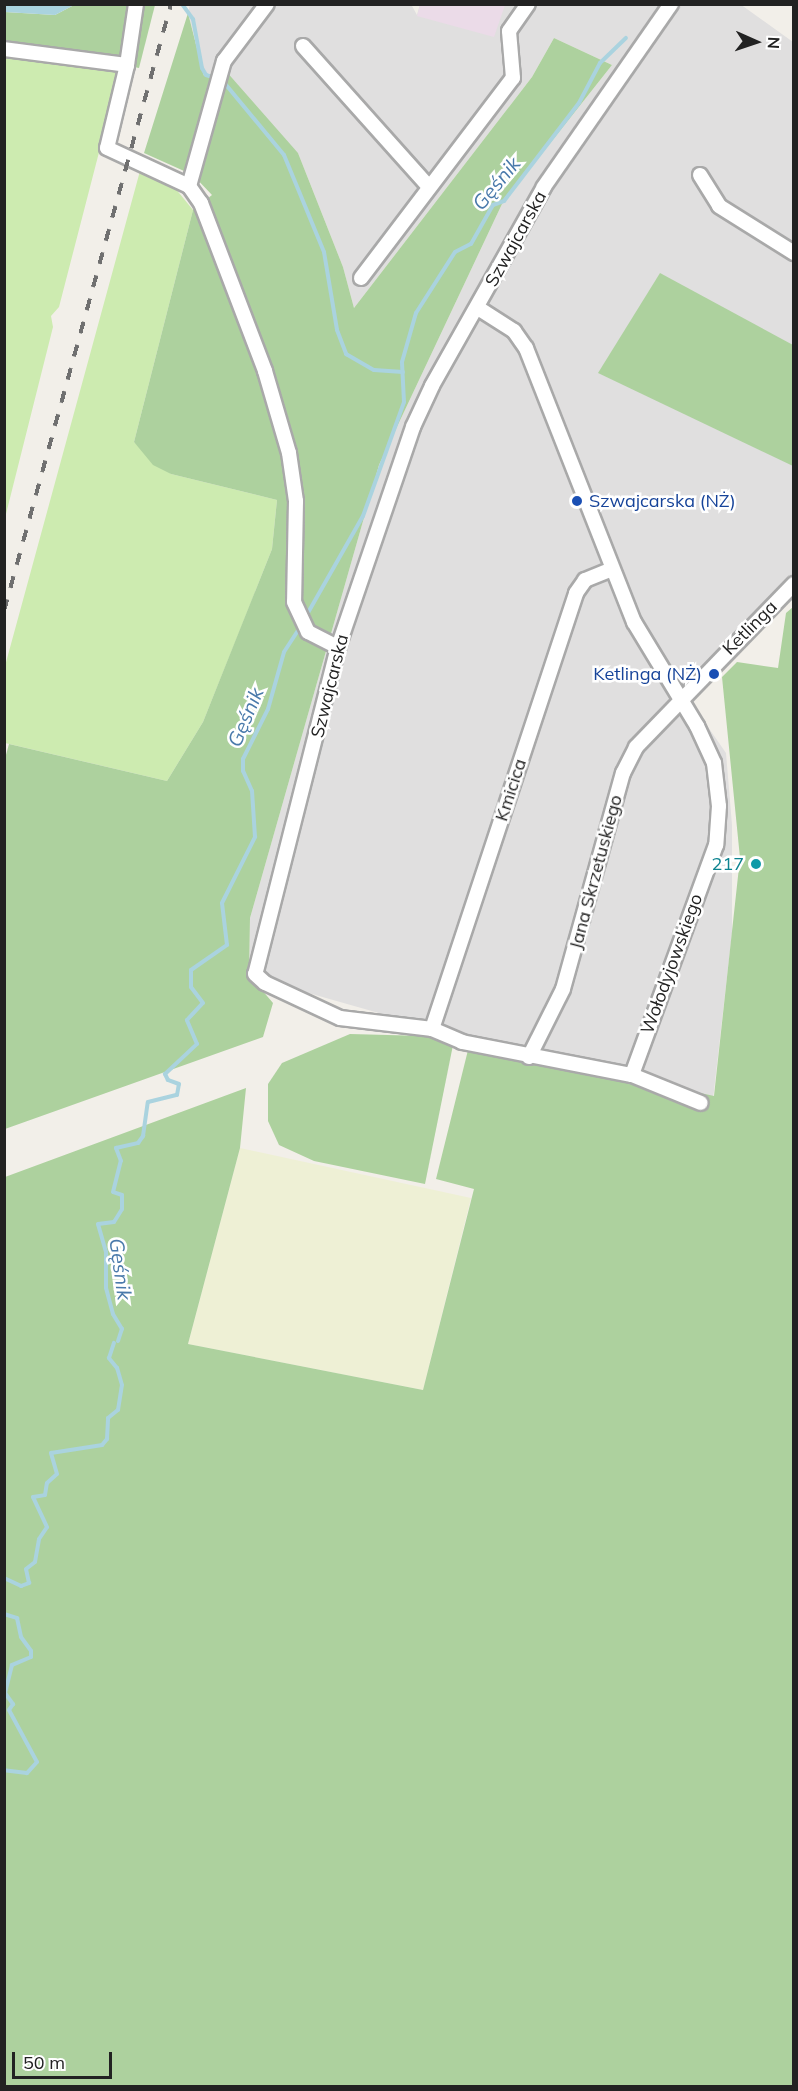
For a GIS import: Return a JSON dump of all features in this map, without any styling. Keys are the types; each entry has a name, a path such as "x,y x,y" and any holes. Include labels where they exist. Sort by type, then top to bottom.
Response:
{"street":[{"path":"136,4 127,65 107,148 189,186 201,203 265,371 289,453 296,501 294,602 308,632 338,647"},
{"path":"189,186 219,77 231,50 267,4"},
{"path":"361,278 513,78 509,31 528,4"},
{"name":"Szwajcarska","path":"671,4 554,170 432,386 413,428 338,647 255,974 265,983 340,1018 432,1029 462,1042 529,1057 632,1075 701,1103"},
{"path":"303,46 429,187"},
{"path":"4,49 127,65"},
{"path":"700,175 719,206 794,253"},
{"name":"Wołodyjowskiego","path":"478,308 514,331 526,348 634,622 681,697 714,763 719,806 716,844 632,1075"},
{"name":"Kmicica","path":"432,1029 576,593 585,580 612,569"},
{"name":"Ketlinga","path":"681,697 794,584"},
{"name":"Jana Skrzetuskiego","path":"529,1057 563,989 623,773 636,747 681,697"}],"shaded area":[{"path":"190,4 411,4 417,15 420,4 740,4 793,42 793,583 683,691 726,753 732,825 732,933 712,1108 249,976 250,918 379,465 502,204 612,65 554,38 532,77 354,308 343,267 298,153 205,76 188,13"},
{"path":"420,4 505,5 494,37 417,16"}],"green space":[{"path":"74,5 132,5 119,75 109,66 5,52 5,12 55,15"},
{"path":"138,5 155,5 139,68 129,66"},
{"path":"188,13 204,76 225,70 298,153 343,267 354,308 532,77 554,38 612,65 502,204 379,465 250,918 249,975 273,1003 263,1037 5,1129 4,762 9,744 167,781 203,722 272,549 277,500 171,474 153,465 134,442 193,210 212,195 193,175 144,153"},
{"path":"5,52 109,66 119,75 59,307 51,316 53,327 5,518"},
{"path":"140,171 175,188 193,210 134,442 171,474 277,500 272,549 203,722 167,781 5,743 5,666"},
{"path":"660,273 793,345 793,466 598,373"},
{"path":"793,607 793,2086 5,2086 5,1177 246,1088 240,1148 188,1344 423,1390 474,1189 436,1179 470,1042 714,1096 740,858 722,677 737,662 778,668 786,613"},
{"path":"350,1034 425,1036 453,1045 425,1184 314,1161 279,1145 268,1121 268,1084 282,1063"},
{"path":"240,1148 471,1198 423,1390 188,1344"}],"water":[{"path":"4,5 74,5 55,15 5,12"}],"waterway":[{"path":"182,4 193,19 202,68 206,75 215,78"},
{"name":"Gęśnik","path":"305,618 363,516 404,402 402,362 416,313 455,252 471,244 493,205 504,201 579,103 600,63 626,38"},
{"path":"222,80 284,155 324,252 337,330 346,354 374,370 403,372"},
{"name":"Gęśnik","path":"118,1341 122,1329 113,1314 106,1288 106,1252 98,1224 114,1222 122,1209 122,1195 113,1192 121,1161 116,1148 138,1143 143,1136 148,1102 177,1095 179,1084 168,1080 165,1074 197,1044 187,1020 203,1003 191,987 191,970 227,945 222,903 255,837 252,791 243,771 243,759 268,709 284,652 301,626"},
{"name":"Gęśnik","path":"4,1578 21,1586 29,1583 26,1569 35,1562 39,1539 47,1527 33,1497 45,1495 47,1483 57,1474 51,1453 102,1445 107,1439 108,1418 118,1410 122,1385 117,1368 109,1358 114,1343"},
{"name":"Gęśnik","path":"4,1614 17,1618 21,1637 31,1651 31,1657 12,1665 5,1693 13,1704 9,1710 37,1762 27,1773 4,1770"}],"railway":[{"path":"4,611 171,4"}],"place":[{"name":"Szwajcarska (NŻ)","path":"577,501"},
{"name":"Ketlinga (NŻ)","path":"714,674"},
{"name":"217","path":"756,864"}]}
